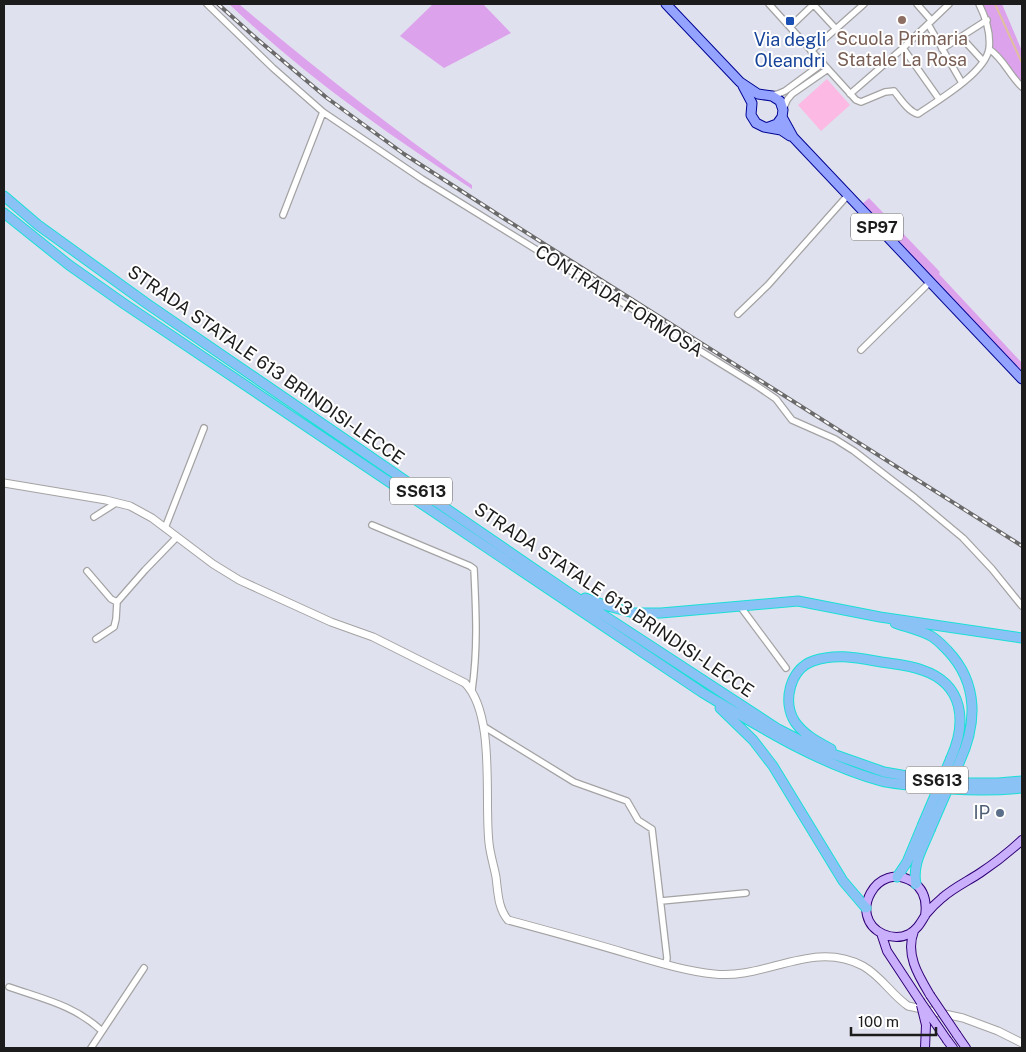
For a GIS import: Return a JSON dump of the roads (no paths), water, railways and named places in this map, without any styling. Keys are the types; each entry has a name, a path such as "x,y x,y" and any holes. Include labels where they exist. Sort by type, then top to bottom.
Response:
{"highway":[{"name":"STRADA STATALE 613 BRINDISI-LECCE","path":"4,196 38,225 146,303 568,592 778,729 813,747 884,772 961,783 1022,781"},
{"name":"STRADA STATALE 613 BRINDISI-LECCE","path":"4,213 69,265 123,303 703,693 773,734 816,756 857,773 884,781 961,791 999,791 1022,788"},
{"path":"568,592 634,613 660,613 798,601 880,617 1022,638"},
{"path":"880,617 932,636 942,645 961,667 968,683 973,707 970,737 955,760 926,828 897,877"},
{"path":"854,761 810,738 795,722 790,709 789,688 798,671 812,661 831,656 854,657 922,670 943,682 956,698 960,709 961,720 955,760"},
{"path":"703,693 731,717 753,740 768,760 838,874 866,908"},
{"path":"916,884 916,864 926,828"}],"main road":[{"path":"666,4 740,82 749,97 752,106 751,115 756,123 764,127 777,124 782,113 780,101 772,96 758,94 740,82"},
{"path":"752,106 757,98 766,95"},
{"name":"SP97","path":"782,113 793,137"},
{"name":"SP97","path":"769,127 781,130 793,137 929,283 1022,379"},
{"path":"925,916 925,898 916,884 909,880 897,877 887,878 878,883 867,899 866,908 870,922 881,933 898,937 906,935 914,931 921,924 925,916 944,896 1001,858 1022,840"},
{"path":"914,931 910,941 912,956 918,973 930,995 966,1048"},
{"path":"881,933 887,951 953,1048"},
{"path":"920,1001 926,1025 925,1048"}],"street":[{"name":"CONTRADA FORMOSA","path":"207,4 273,68 323,112 422,179 758,386 776,399 792,420 835,439 854,451 963,538 1022,606"},
{"path":"768,4 856,100 861,102 885,92 894,91 914,114 918,114 962,83 972,75 983,61 989,49 987,20 979,4"},
{"path":"790,27 814,4 836,29"},
{"path":"917,4 930,22 942,49 962,83"},
{"path":"850,94 903,48 949,4"},
{"path":"811,51 859,5"},
{"path":"942,49 987,20"},
{"path":"961,37 983,61"},
{"path":"903,48 939,99"},
{"path":"989,49 1003,62 1016,81 1022,86"},
{"path":"766,95 785,91 822,63"},
{"path":"782,113 792,94 828,70"},
{"path":"283,215 323,112"},
{"path":"738,314 768,284 848,195"},
{"path":"861,350 929,283"},
{"path":"165,528 204,428"},
{"path":"4,483 130,506 143,512 239,580 331,622 373,637 465,683 472,690 478,704 483,726 488,784 489,842 500,908 508,920 685,969 716,974 737,974 762,970 804,957 842,958 862,966 876,975 908,1006 963,1018 1022,1043"},
{"path":"94,517 116,503"},
{"path":"372,525 474,569 477,610 476,666 472,690"},
{"path":"96,639 114,627 117,602 144,570 177,537"},
{"path":"87,571 111,599 117,602"},
{"path":"740,606 786,668"},
{"path":"483,726 574,782 627,801 638,820 649,825 654,833 667,958 666,964"},
{"path":"661,900 746,893"},
{"path":"91,1048 144,968"},
{"path":"9,987 49,999 70,1008 102,1031"}],"waterway":[{"path":"995,4 1022,63"}],"railway":[{"path":"218,4 327,98 404,154 1022,546"}],"place":[{"name":"Scuola Primaria Statale La Rosa","path":"902,20"},
{"name":"Via degli Oleandri","path":"790,21"},
{"name":"IP","path":"1000,813"}]}
